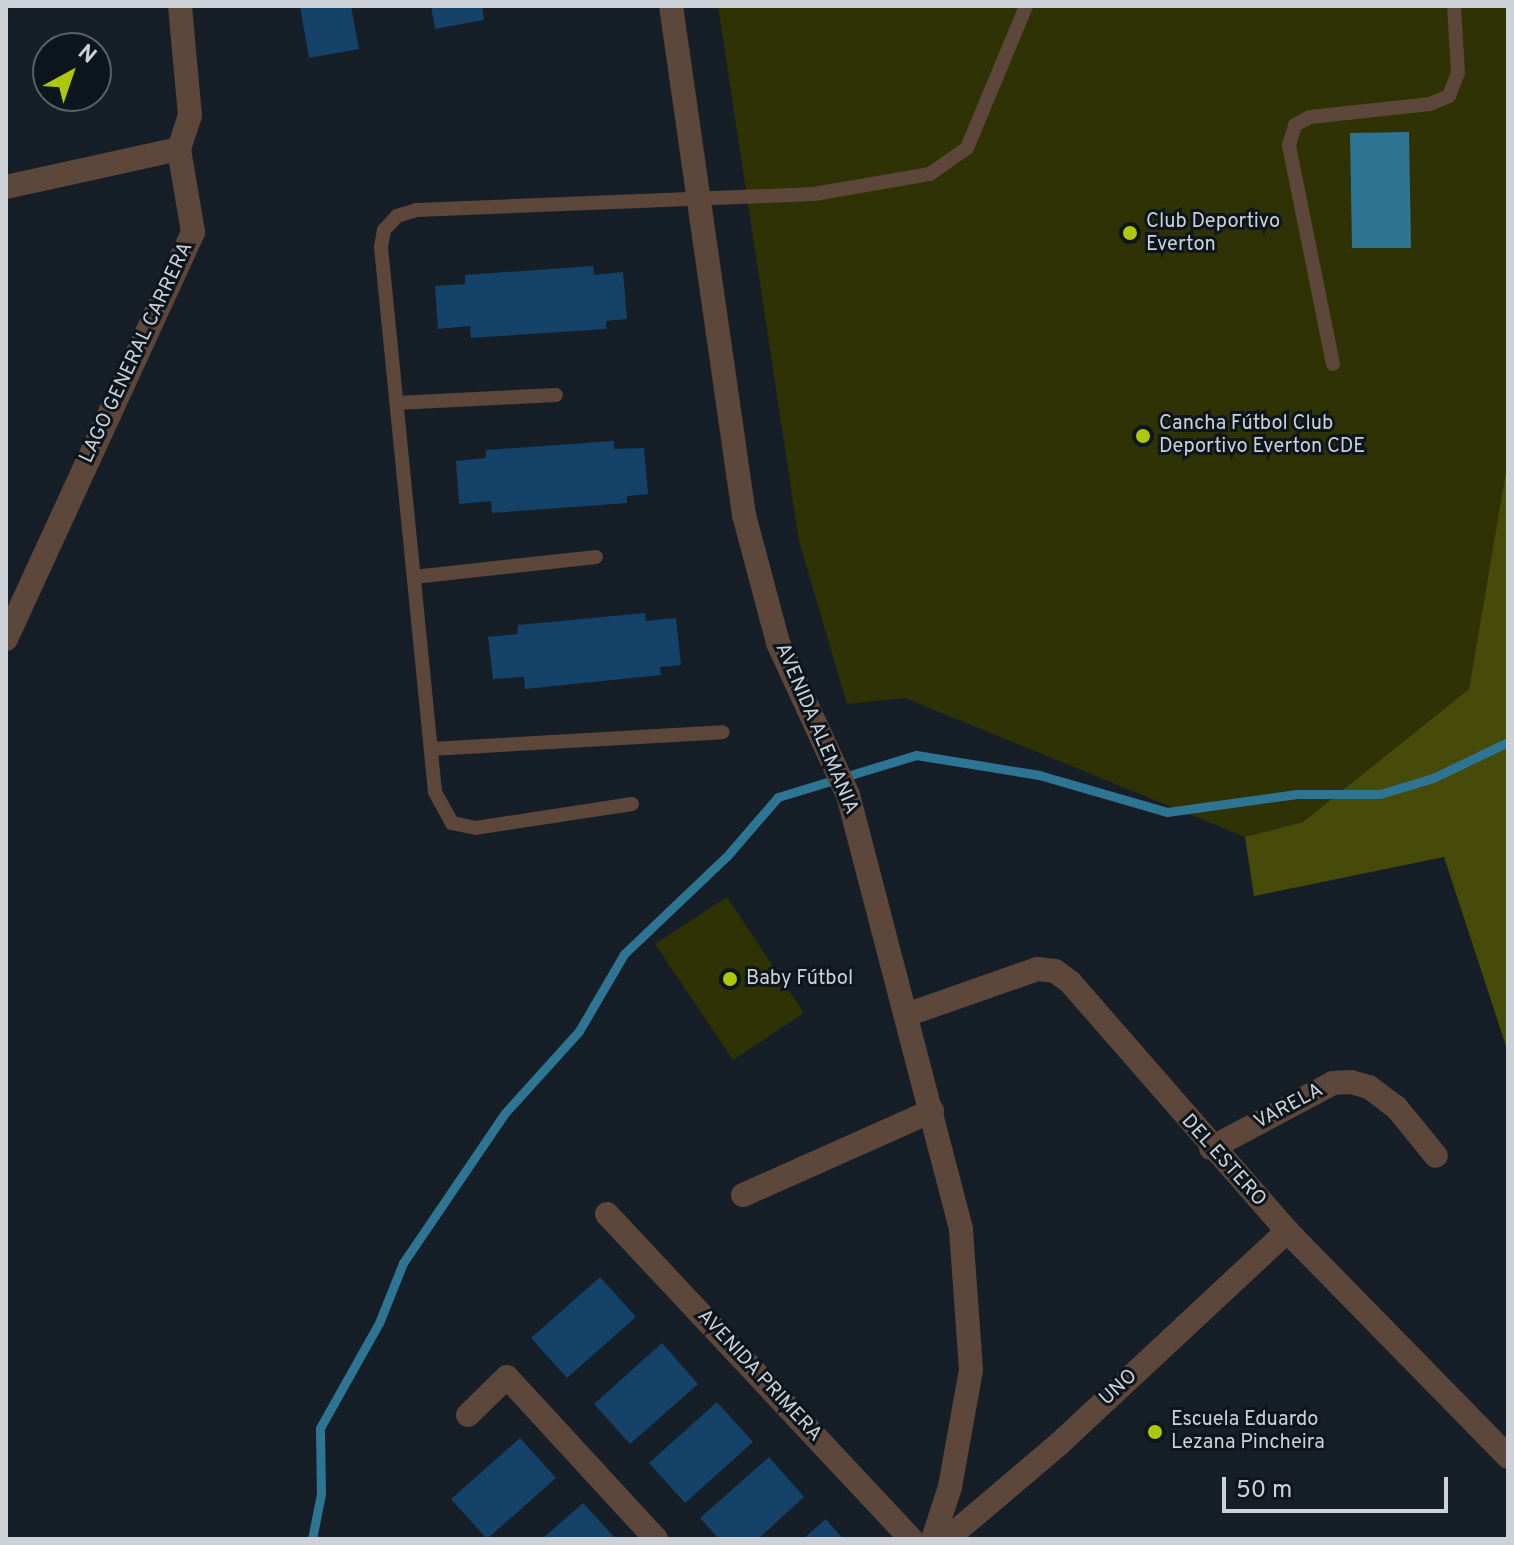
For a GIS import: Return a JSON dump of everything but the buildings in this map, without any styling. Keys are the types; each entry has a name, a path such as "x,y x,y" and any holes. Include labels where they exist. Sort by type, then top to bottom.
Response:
{"street":[{"name":"LAGO GENERAL CARRERA","path":"6,639 193,232 179,149 190,116 180,6"},
{"name":"AVENIDA ALEMANIA","path":"671,6 701,195 744,515 754,559 778,643 848,795 961,1230 971,1370 950,1487 933,1539"},
{"path":"6,187 179,149"},
{"name":"DEL ESTERO","path":"906,1015 1037,969 1055,971 1070,982 1211,1148 1287,1231 1508,1457"},
{"name":"VARELA","path":"1211,1148 1333,1083 1351,1082 1369,1087 1396,1107 1436,1156"},
{"path":"743,1195 932,1111"},
{"name":"AVENIDA PRIMERA","path":"607,1214 911,1539"},
{"name":"UNO","path":"947,1539 1060,1443 1287,1231"},
{"path":"468,1415 507,1377 656,1539"}],"lane":[{"path":"632,804 476,828 452,823 435,792 381,247 384,230 397,216 417,210 701,195 814,194 930,174 950,164 967,148 1026,6"},
{"path":"1333,364 1289,145 1295,125 1310,117 1430,104 1449,96 1458,73 1454,6"},
{"path":"397,403 556,395"},
{"path":"414,577 596,557"},
{"path":"431,749 723,732"}],"green space":[{"name":"Club Deportivo Everton","path":"718,6 1508,6 1508,463 1469,689 1303,822 1245,837 905,698 847,704 799,541"},
{"name":"Baby Fútbol","path":"727,897 804,1013 733,1060 655,944"}],"shaded area":[{"path":"1508,460 1508,1052 1444,857 1254,896 1245,837 1303,822 1469,689"}],"water":[{"path":"1409,132 1411,248 1352,248 1350,133"}],"waterway":[{"path":"312,1539 321,1494 320,1428 379,1323 403,1263 505,1113 579,1031 624,954 727,856 778,797 916,755 1039,775 1167,812 1297,794 1380,794 1433,778 1508,742"}],"place":[{"name":"Club Deportivo Everton","path":"1130,233"},
{"name":"Cancha Fútbol Club Deportivo Everton CDE","path":"1143,436"},
{"name":"Baby Fútbol","path":"730,979"},
{"name":"Escuela Eduardo Lezana Pincheira","path":"1155,1432"}]}
